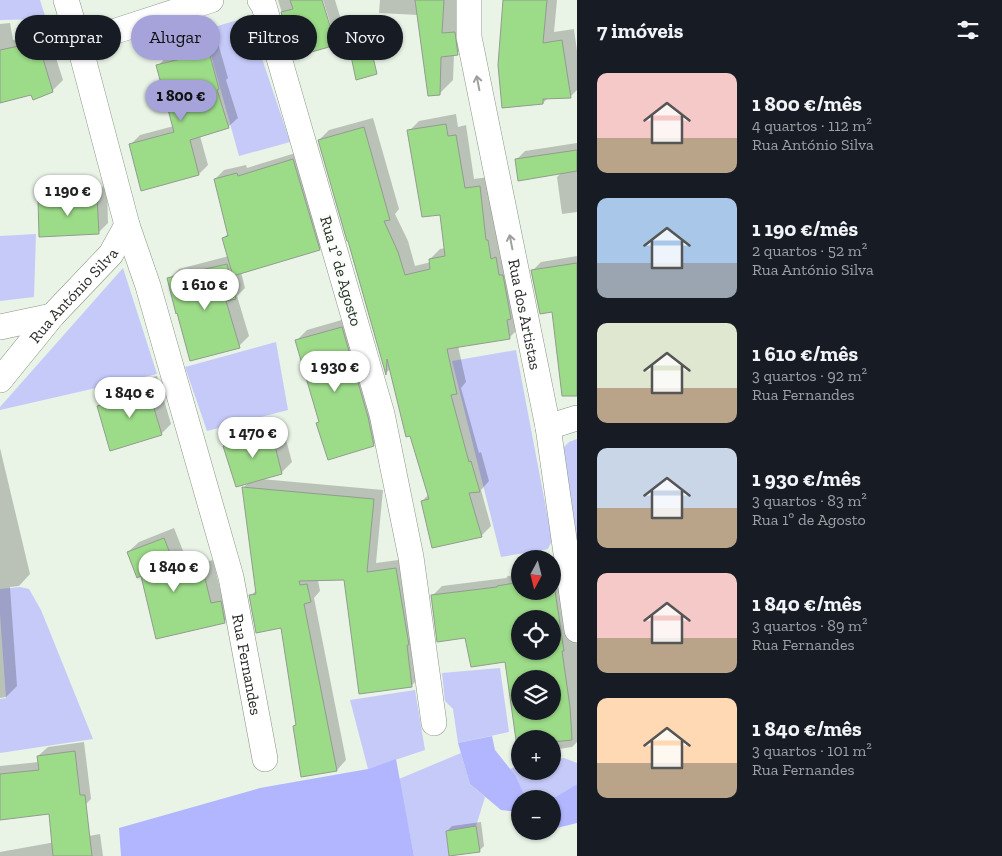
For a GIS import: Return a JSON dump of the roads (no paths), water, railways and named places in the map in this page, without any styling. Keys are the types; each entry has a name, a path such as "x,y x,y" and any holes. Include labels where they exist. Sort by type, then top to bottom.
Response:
{"street":[{"path":"66,0 71,15"},
{"path":"121,29 211,0"},
{"name":"Rua 1º de Agosto","path":"260,0 264,6 382,414 411,557 434,723"},
{"name":"Rua dos Artistas","path":"469,0 469,37 548,427 577,630"},
{"path":"83,60 126,226"},
{"name":"Rua António Silva","path":"0,380 52,316 111,254 126,226"},
{"name":"Rua Fernandes","path":"126,226 148,286 231,578 265,760"},
{"path":"0,327 52,316"},
{"path":"548,427 577,418"}]}
